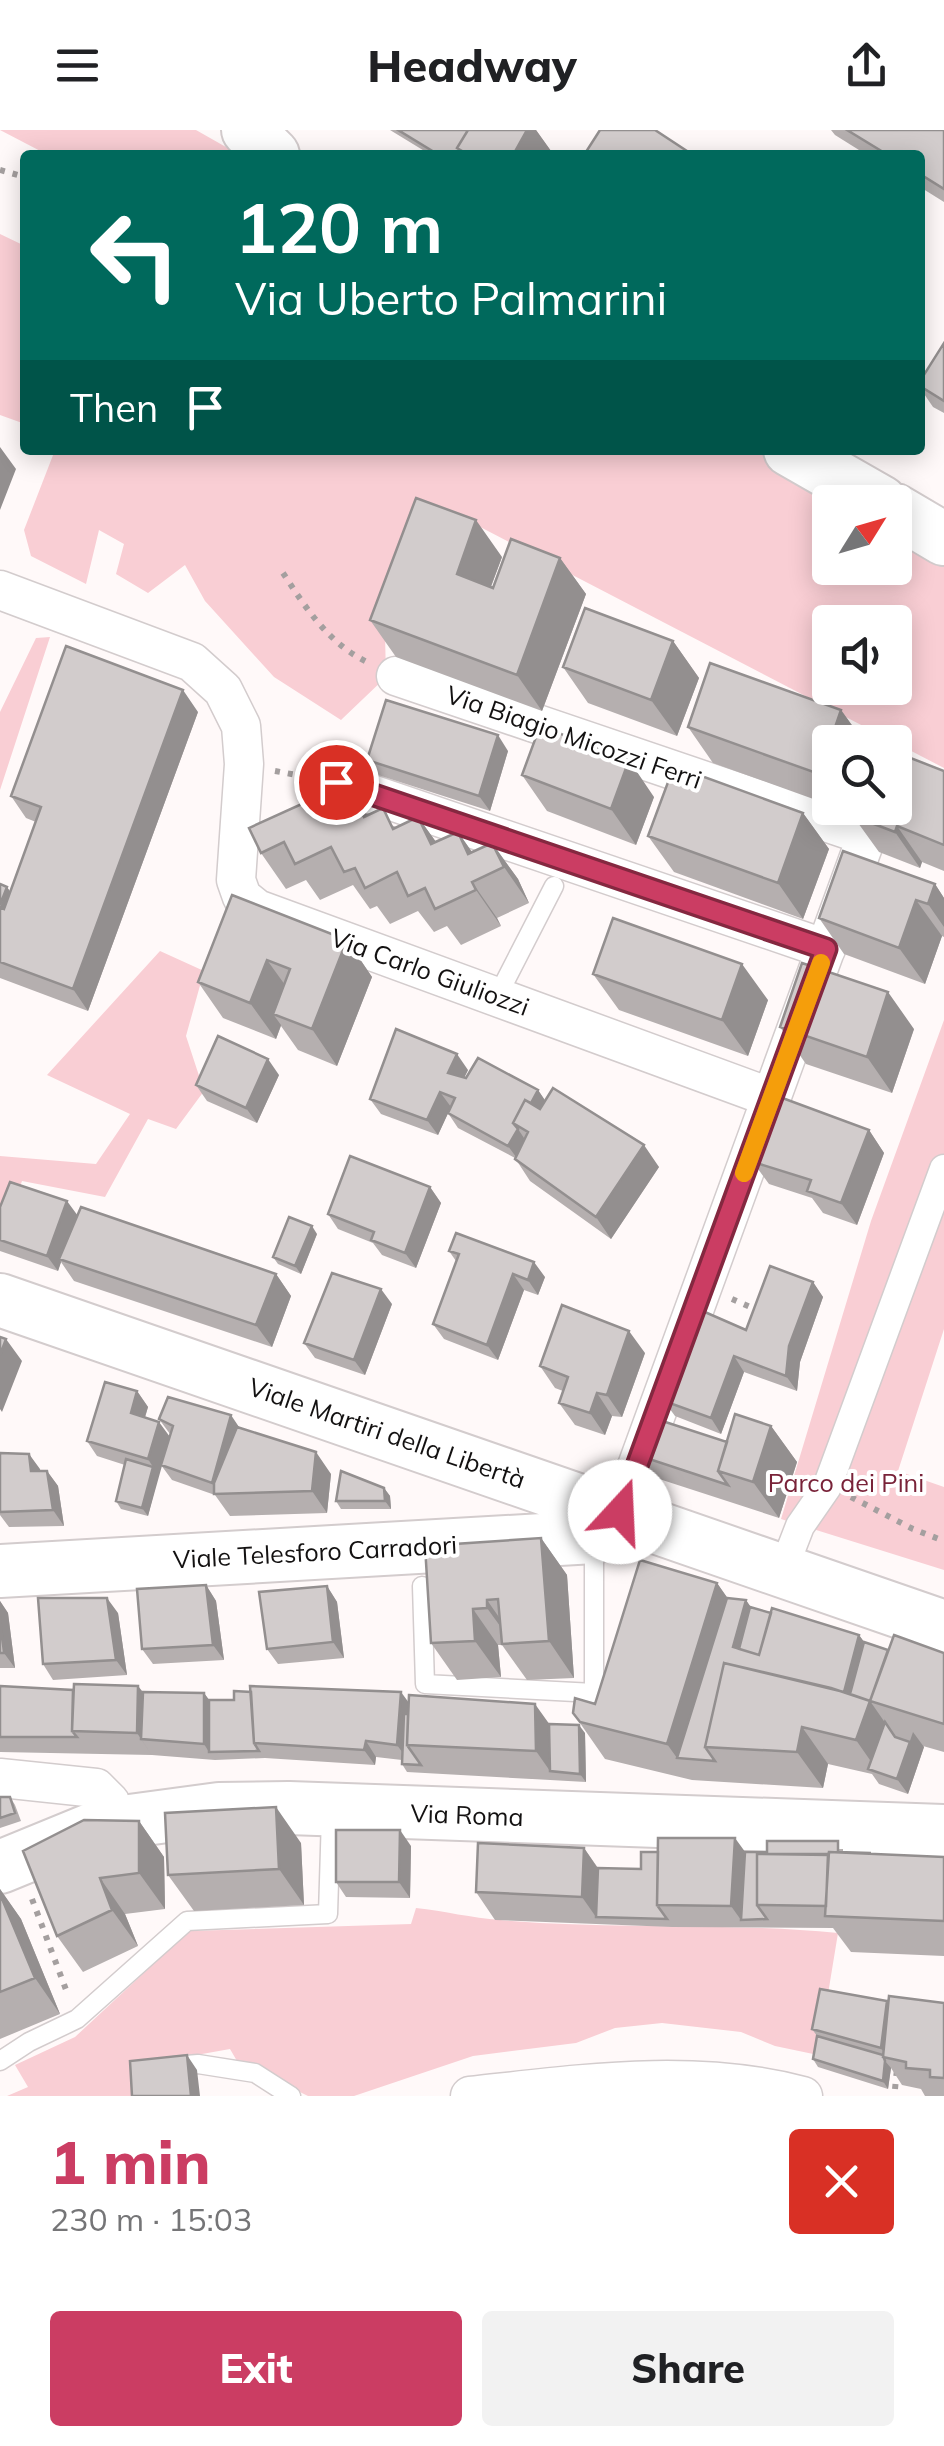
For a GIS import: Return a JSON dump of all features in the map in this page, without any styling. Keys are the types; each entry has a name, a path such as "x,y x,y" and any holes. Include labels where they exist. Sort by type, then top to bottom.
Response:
{"main road":[{"path":"248,130 268,150"},
{"path":"799,455 851,485"},
{"path":"912,520 944,539"},
{"name":"Viale Martiri della Libertà","path":"0,1300 502,1472 607,1525 783,1570 944,1626"},
{"path":"502,1472 517,1481 529,1504 525,1523 506,1540"},
{"name":"Viale Telesforo Carradori","path":"0,1571 506,1540 607,1525"},
{"name":"Via Roma","path":"14,1878 94,1829 219,1809 944,1831"}],"street":[{"name":"Via Carlo Giuliozzi","path":"0,590 192,662 223,690 241,726 244,764 236,880 242,898 257,910 772,1098"},
{"name":"Via Biagio Micozzi Ferri","path":"396,676 866,837 891,880"},
{"path":"317,779 826,949"},
{"path":"607,1525 772,1098 866,837"},
{"path":"783,1570 800,1526 827,1487 944,1170"},
{"path":"0,1778 96,1788 110,1802 115,1823"},
{"path":"470,2096 610,2081 702,2080 803,2096"}],"lane":[{"path":"498,995 554,886"},
{"path":"422,1586 424,1684 594,1693 607,1525"},
{"path":"0,2060 77,2019 187,1921 328,1914 331,1810"},
{"path":"164,2067 198,2064 255,2074 291,2096"}],"path":[{"path":"283,573 314,619 348,653 396,676"},
{"path":"283,772 317,779"},
{"path":"721,1294 768,1315"},
{"path":"827,1487 944,1541"},
{"path":"14,1878 62,1982"},
{"path":"894,2089 898,2057"}],"green space":[{"path":"0,130 196,130 231,150 38,150"},
{"path":"0,234 20,244 20,422 0,415"},
{"path":"53,455 765,455 816,485 812,485 812,585 912,585 912,542 944,561 944,768 912,751 912,725 861,725 823,705 912,705 912,605 812,605 812,699 438,505 402,539 384,591 386,677 341,720 274,677 205,601 185,565 148,593 116,574 124,544 99,530 86,584 31,556 24,530"},
{"path":"50,637 0,790 0,712 36,638"},
{"path":"160,951 204,971 186,1036 204,1091 176,1129 148,1119 105,1197 22,1181 3,1235 0,1234 0,1156 96,1164 130,1114 47,1075"},
{"name":"Parco dei Pini","path":"944,1020 944,1329 898,1471 944,1487 944,1570 781,1519 871,1221"},
{"path":"416,1908 542,1923 838,1933 818,2055 775,2046 741,2032 662,2023 615,2028 576,2043 473,2056 354,2096 308,2096 237,2061 230,2049 135,2066 135,2096 7,2096 28,2087 15,2065 75,2037 189,1931 411,1924"}],"building":[{"path":"398,130 468,130 458,150 431,150"},
{"path":"468,130 527,130 516,150 457,148"},
{"path":"600,130 655,130 685,150 587,150"},
{"path":"847,130 944,130 944,189 925,177 925,150 880,150"},
{"path":"944,343 944,401 925,389 925,373"},
{"path":"416,498 476,520 457,574 493,588 511,539 560,558 517,675 370,620"},
{"path":"585,608 673,641 651,700 563,667"},
{"path":"66,646 183,690 73,989 0,962 0,907 4,909 41,807 11,796"},
{"path":"710,663 812,700 812,705 841,710 836,725 812,725 812,771 688,727"},
{"path":"386,700 498,735 479,796 367,760"},
{"path":"540,726 629,760 611,809 522,775"},
{"path":"912,759 944,771 944,845 897,826 895,832 877,825 912,825"},
{"path":"674,766 803,813 778,883 648,836"},
{"path":"352,794 364,817 383,808 393,829 418,817 431,844 458,832 468,854 492,843 504,867 472,882 476,890 435,909 425,888 408,896 397,872 365,888 355,868 344,872 331,847 295,864 284,842 261,853 249,828 315,798 320,809"},
{"path":"843,851 935,884 928,904 916,900 899,948 819,918"},
{"path":"0,884 7,887 0,905"},
{"path":"232,895 347,940 312,1029 273,1014 290,969 267,960 250,1003 198,982"},
{"path":"613,918 742,964 722,1020 593,974"},
{"path":"802,963 888,992 867,1057 780,1027"},
{"path":"396,1029 457,1054 448,1073 466,1078 478,1058 538,1090 531,1103 525,1100 513,1123 518,1129 508,1146 448,1113 455,1098 440,1092 427,1120 370,1099"},
{"path":"218,1036 268,1059 246,1108 196,1085"},
{"path":"553,1088 644,1145 596,1217 515,1159 528,1132 513,1123 525,1100 540,1109"},
{"path":"777,1096 869,1130 841,1203 807,1191 811,1180 753,1162"},
{"path":"350,1156 430,1187 405,1253 371,1240 374,1232 328,1214"},
{"path":"10,1182 67,1201 47,1256 0,1240 0,1207"},
{"path":"81,1207 276,1274 256,1325 59,1259"},
{"path":"289,1217 312,1226 295,1266 273,1257"},
{"path":"456,1233 534,1262 528,1280 513,1274 487,1345 433,1324 459,1254 449,1251"},
{"path":"770,1266 813,1282 789,1346 786,1376 734,1356 711,1418 664,1401 698,1309 746,1330"},
{"path":"332,1273 381,1289 354,1360 304,1343"},
{"path":"562,1305 629,1331 607,1395 597,1393 590,1413 559,1403 568,1377 540,1366"},
{"path":"105,1382 137,1391 131,1413 159,1422 148,1459 87,1441"},
{"path":"168,1397 231,1415 212,1483 161,1465 173,1426 159,1419"},
{"path":"735,1414 771,1426 753,1482 718,1471"},
{"path":"650,1417 727,1442 718,1471 728,1485 637,1455"},
{"path":"237,1427 316,1452 312,1491 214,1494 214,1483"},
{"path":"0,1453 29,1454 31,1471 47,1471 53,1510 0,1512"},
{"path":"126,1459 153,1467 142,1508 116,1501"},
{"path":"341,1471 384,1488 385,1501 336,1501"},
{"path":"541,1538 549,1641 502,1644 498,1599 487,1600 487,1608 473,1609 475,1641 431,1643 425,1546"},
{"path":"640,1560 717,1583 667,1744 580,1722 573,1713 575,1698 595,1704"},
{"path":"206,1585 213,1645 142,1649 137,1589"},
{"path":"327,1586 333,1642 267,1649 259,1592"},
{"path":"38,1598 107,1598 116,1660 43,1664"},
{"path":"727,1598 746,1600 733,1647 759,1655 772,1608 859,1635 844,1692 724,1663 705,1747 715,1761 677,1758"},
{"path":"750,1607 771,1613 759,1655 739,1649"},
{"path":"0,1617 4,1653 0,1653"},
{"path":"894,1635 944,1653 944,1724 870,1701"},
{"path":"864,1642 888,1650 870,1701 850,1694"},
{"path":"724,1663 870,1701 856,1740 802,1727 797,1752 705,1747"},
{"path":"74,1684 138,1686 137,1733 72,1731"},
{"path":"0,1686 73,1690 72,1731 77,1737 0,1737"},
{"path":"250,1686 401,1692 397,1745 366,1741 364,1750 254,1743"},
{"path":"234,1691 251,1692 254,1743 259,1751 209,1752 209,1700 234,1700"},
{"path":"143,1692 204,1693 204,1744 141,1739"},
{"path":"409,1695 535,1704 536,1751 407,1745"},
{"path":"404,1714 408,1714 407,1745 421,1765 402,1764"},
{"path":"885,1722 895,1737 910,1742 897,1779 868,1769"},
{"path":"549,1724 579,1725 580,1774 550,1771"},
{"path":"0,1797 10,1797 15,1813 0,1818"},
{"path":"276,1807 279,1869 168,1875 165,1813"},
{"path":"84,1820 139,1821 139,1873 100,1878 112,1910 57,1936 23,1851"},
{"path":"336,1830 400,1830 399,1882 336,1882"},
{"path":"658,1838 735,1838 731,1906 657,1905"},
{"path":"767,1841 838,1841 838,1852 871,1853 757,1854 757,1905 767,1919 741,1920 745,1852 767,1852"},
{"path":"478,1843 584,1848 582,1897 476,1892"},
{"path":"641,1852 658,1852 657,1905 667,1919 596,1917 598,1868 641,1869"},
{"path":"829,1852 944,1857 944,1921 825,1916"},
{"path":"757,1854 828,1854 826,1906 757,1905"},
{"path":"0,1894 35,1978 0,1992"},
{"path":"820,1989 887,2001 881,2048 812,2029"},
{"path":"889,1996 944,2003 944,2078 930,2077 930,2070 906,2068 906,2062 883,2057"},
{"path":"817,2036 883,2055 883,2081 813,2059"},
{"path":"187,2055 191,2096 132,2096 130,2061"}],"slow traffic":[{"path":"744,1173 821,963"}],"route":[{"path":"336,782 826,949 620,1512"}]}
